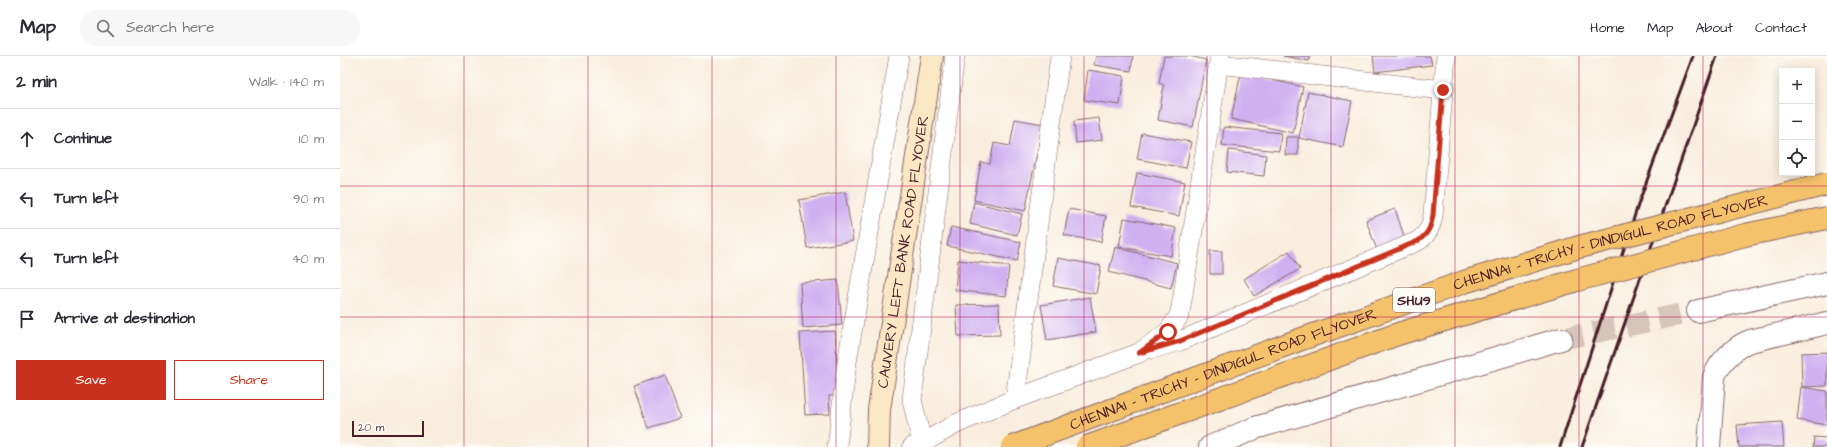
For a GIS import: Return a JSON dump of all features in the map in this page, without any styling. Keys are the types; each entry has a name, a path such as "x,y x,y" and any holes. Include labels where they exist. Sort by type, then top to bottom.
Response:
{"highway":[{"name":"CHENNAI - TRICHY - DINDIGUL ROAD FLYOVER","path":"1012,447 1299,340 1464,282 1580,247 1827,184"},
{"name":"CHENNAI - TRICHY - DINDIGUL ROAD FLYOVER","path":"1087,447 1405,331 1577,280 1746,235 1827,218"}],"main road":[{"name":"CAUVERY LEFT BANK ROAD FLYOVER","path":"878,447 879,410 932,56"}],"street":[{"path":"837,447 847,362 899,56"},
{"path":"955,56 912,400 919,446 958,423 1015,399 1139,353 1180,341 1418,241 1425,236 1430,228 1433,215 1446,56"},
{"path":"1015,399 1060,56"},
{"path":"1139,353 1168,332 1179,316 1220,60 1443,90"},
{"path":"1698,311 1827,283"},
{"path":"1709,447 1714,376 1717,369 1727,357 1747,342 1827,323"},
{"path":"1210,447 1255,428 1561,340"}],"building":[{"path":"1096,56 1133,56 1131,71 1094,65"},
{"path":"1164,56 1189,56 1206,60 1193,127 1158,120 1164,85 1159,83"},
{"path":"1283,56 1310,56 1309,61"},
{"path":"1373,56 1430,56 1432,65 1375,72"},
{"path":"1088,70 1124,76 1120,105 1084,100"},
{"path":"1241,73 1303,87 1293,133 1231,119"},
{"path":"1308,92 1352,101 1343,147 1299,138"},
{"path":"1099,118 1102,140 1076,143 1074,121"},
{"path":"1015,119 1043,124 1025,211 974,200 981,162 990,164 994,143 1010,146"},
{"path":"1224,127 1281,133 1279,151 1222,145"},
{"path":"1142,133 1191,142 1186,168 1137,159"},
{"path":"1286,137 1298,137 1298,155 1285,155"},
{"path":"1229,150 1266,155 1264,176 1227,172"},
{"path":"1137,173 1185,182 1179,216 1131,207"},
{"path":"845,192 853,241 807,248 799,200"},
{"path":"974,202 1022,214 1017,235 970,224"},
{"path":"1069,209 1106,216 1101,242 1064,235"},
{"path":"1395,209 1405,239 1377,250 1366,220"},
{"path":"1124,218 1176,228 1171,256 1119,247"},
{"path":"951,227 1021,242 1017,261 947,246"},
{"path":"1115,247 1177,263 1171,288 1109,272"},
{"path":"1210,251 1222,251 1222,274 1210,274"},
{"path":"1289,251 1300,269 1254,296 1244,279"},
{"path":"1058,258 1101,266 1096,294 1053,286"},
{"path":"958,260 1009,266 1006,296 955,290"},
{"path":"838,280 842,325 803,328 800,283"},
{"path":"1090,297 1096,332 1047,340 1041,305"},
{"path":"999,304 1000,335 958,336 956,305"},
{"path":"835,331 839,396 829,396 830,414 805,415 800,333"},
{"path":"1827,352 1827,386 1802,387 1801,353"},
{"path":"665,375 680,418 649,428 634,386"},
{"path":"1801,387 1827,391 1827,425 1797,420"},
{"path":"1782,422 1784,447 1739,447 1737,425"},
{"path":"1814,437 1827,438 1827,447 1813,447"}],"tunnel":[{"path":"1561,339 1698,311"}],"railway":[{"path":"1560,447 1639,202 1693,56"},
{"path":"1582,447 1717,56"}],"route":[{"path":"1168,332 1139,353 1180,341 1418,241 1425,236 1430,228 1433,215 1443,90"}]}
